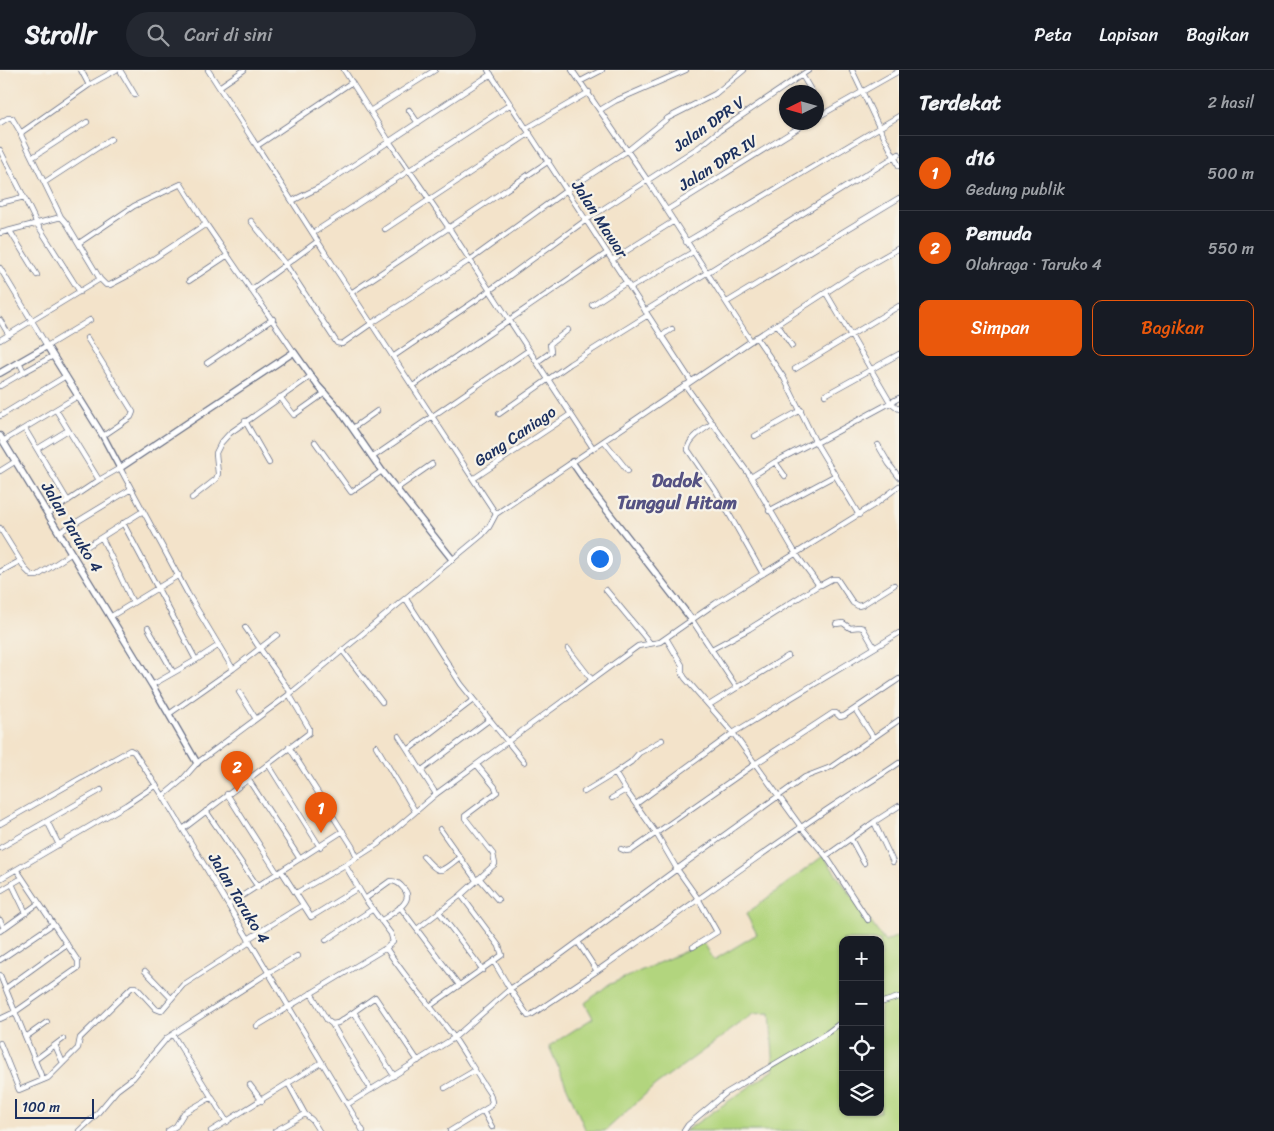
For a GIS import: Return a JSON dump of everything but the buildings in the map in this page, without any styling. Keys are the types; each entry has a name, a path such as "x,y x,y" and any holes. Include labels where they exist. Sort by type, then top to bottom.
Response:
{"street":[{"path":"81,70 89,85"},
{"path":"21,133 89,85 116,70"},
{"path":"120,70 135,94"},
{"path":"208,70 350,293 372,322 496,514"},
{"path":"219,87 244,70"},
{"path":"344,70 593,448"},
{"path":"370,111 436,70"},
{"path":"572,70 648,180 750,340"},
{"path":"581,81 602,70"},
{"path":"600,110 615,101 686,70"},
{"path":"734,70 736,76"},
{"path":"251,221 286,265 337,343 342,344 372,322 470,260 567,190 627,151 668,118 715,94 744,70"},
{"name":"Jalan DPR V","path":"394,356 475,301 586,220 699,147 719,131 809,70"},
{"path":"852,70 879,128 897,156 899,166"},
{"path":"824,113 899,71"},
{"path":"292,201 322,186 418,123 490,72"},
{"name":"Jalan Mawar","path":"490,72 691,381"},
{"path":"802,75 808,85"},
{"path":"258,146 352,82"},
{"path":"385,229 528,130 588,92"},
{"path":"313,233 511,104"},
{"path":"409,110 418,123"},
{"path":"686,242 899,116"},
{"path":"0,123 8,118 12,118 61,217 100,279 106,285 113,285 206,224"},
{"path":"32,157 87,122"},
{"name":"Jalan DPR IV","path":"667,210 795,130"},
{"path":"45,182 112,139"},
{"path":"0,150 37,224 80,292"},
{"path":"500,414 706,272 897,156"},
{"path":"350,293 549,161"},
{"path":"78,243 134,206 181,184 206,224 311,376 353,428 382,471 452,559"},
{"path":"0,203 24,197"},
{"path":"727,302 899,198"},
{"path":"0,233 61,217"},
{"path":"612,260 674,221"},
{"path":"10,231 37,275"},
{"path":"251,290 318,241"},
{"path":"163,796 182,780 197,763 290,694 482,535 496,514 750,340 899,248"},
{"path":"630,288 693,252"},
{"path":"413,386 607,253"},
{"path":"189,281 228,256"},
{"path":"0,268 103,436 233,669"},
{"path":"0,340 100,279"},
{"path":"592,305 626,282"},
{"path":"826,293 890,402 899,409"},
{"path":"795,369 899,306"},
{"path":"207,364 273,319"},
{"path":"0,320 9,335"},
{"path":"0,373 90,320"},
{"path":"777,324 792,346"},
{"path":"662,336 672,329"},
{"path":"537,362 552,351 550,344 568,330"},
{"path":"756,337 784,378 816,442 858,515"},
{"path":"88,338 133,414 103,436"},
{"path":"373,457 529,350"},
{"path":"48,514 294,352"},
{"path":"825,395 899,354"},
{"path":"0,386 53,356"},
{"path":"19,362 24,372"},
{"path":"0,416 66,376"},
{"path":"192,498 216,479 218,474 216,457 219,448 230,433 311,376"},
{"path":"684,386 751,477 769,511 796,554 819,585"},
{"path":"280,397 294,415 325,394"},
{"path":"2,439 25,429 78,396"},
{"path":"751,477 775,462 899,398"},
{"path":"56,410 99,480"},
{"path":"755,436 801,410"},
{"path":"353,428 377,411"},
{"name":"Gang Caniago","path":"474,478 571,414"},
{"path":"246,421 269,463"},
{"path":"713,423 691,441 688,450 716,492 763,574"},
{"path":"25,429 68,501"},
{"path":"37,449 68,430"},
{"name":"Jalan Taruko 4","path":"2,439 152,684 197,763"},
{"path":"604,441 628,471"},
{"path":"315,442 351,492 382,471"},
{"path":"878,445 899,477"},
{"path":"0,471 16,461"},
{"path":"572,462 595,495 692,620 737,688"},
{"path":"775,462 785,476"},
{"path":"396,489 432,464"},
{"path":"769,511 836,475"},
{"path":"296,893 378,844 436,794 638,646 660,642 763,574 888,496 899,486"},
{"path":"60,532 131,489"},
{"path":"86,548 144,511"},
{"path":"123,524 196,660"},
{"path":"0,528 30,575 35,576 72,553"},
{"path":"102,538 134,603"},
{"path":"0,572 20,561"},
{"path":"110,617 179,575"},
{"path":"712,648 749,629 819,585 832,579 837,579 853,603 859,606 894,585"},
{"path":"606,590 650,644"},
{"path":"406,599 473,700 508,740 524,762"},
{"path":"836,624 842,623 850,628 863,628 874,647"},
{"path":"148,628 174,672"},
{"path":"183,829 309,733 309,728 290,694 245,628"},
{"path":"636,804 733,734 899,633"},
{"path":"169,714 277,635"},
{"path":"666,638 682,665 682,673 685,678 733,734 801,827 826,856 868,920"},
{"path":"152,684 219,645"},
{"path":"568,649 592,680"},
{"path":"342,650 382,702"},
{"path":"710,706 788,656"},
{"path":"621,849 630,851 755,764 833,713 841,717 899,679"},
{"path":"239,692 256,719"},
{"path":"408,750 473,700"},
{"path":"855,709 873,737"},
{"path":"422,770 490,720"},
{"path":"348,1104 454,1038 510,989 552,961 778,796 805,778 831,767 899,720"},
{"path":"399,736 436,794"},
{"path":"584,792 631,762 639,753 662,740"},
{"path":"376,746 415,811"},
{"path":"289,747 357,857"},
{"name":"Jalan Taruko 4","path":"0,824 129,750 134,752 163,796 364,1131"},
{"path":"494,962 527,1015 531,1015 578,986 801,827 899,763"},
{"path":"268,764 320,846"},
{"path":"418,929 494,866 494,858 465,817 496,794 497,790 477,765"},
{"path":"615,773 699,900 717,933 693,947"},
{"path":"248,780 300,859"},
{"path":"0,879 126,805 156,785"},
{"path":"0,848 101,790"},
{"path":"612,798 626,791"},
{"path":"227,794 311,917 358,888"},
{"path":"826,856 899,806"},
{"path":"206,811 258,887"},
{"path":"47,821 59,845"},
{"path":"874,822 893,862"},
{"path":"440,829 477,879 498,900"},
{"path":"228,906 343,832"},
{"path":"851,839 864,863"},
{"path":"423,856 438,871 460,857"},
{"path":"257,1026 392,943 391,934 365,899 345,865"},
{"path":"0,1019 15,1012 78,968 78,960 17,870"},
{"path":"0,891 22,878"},
{"path":"365,899 387,882 393,881 397,882 408,894 408,900 381,921"},
{"path":"12,884 26,913"},
{"path":"430,1006 501,956 502,951 460,895"},
{"path":"0,920 2,929 39,903"},
{"path":"0,1043 19,1090 43,1080 64,1063 78,1048 80,1038 132,987 136,987 159,1011 162,1010 189,980 303,905"},
{"path":"400,907 460,985"},
{"path":"326,940 373,909"},
{"path":"439,912 483,970"},
{"path":"0,960 53,924"},
{"path":"578,942 597,972"},
{"path":"6,988 67,944"},
{"path":"386,948 405,976 454,1038 490,1094 491,1105 484,1112 450,1131"},
{"path":"78,1131 117,1090 133,1078 159,1046 173,1034 298,956"},
{"path":"145,971 171,998"},
{"path":"0,975 43,1080"},
{"path":"311,993 327,1020 332,1024 371,1090"},
{"path":"332,1024 338,1023 375,997 418,1061"},
{"path":"884,1002 899,997"},
{"path":"354,1012 394,1076"},
{"path":"26,1037 48,1022"},
{"path":"684,1131 688,1125 726,1094 839,1024"},
{"path":"173,1034 227,1122"},
{"path":"35,1060 63,1039"},
{"path":"55,1045 64,1063"},
{"path":"211,1131 322,1062"},
{"path":"445,1088 474,1071"},
{"path":"288,1084 305,1114 320,1131"},
{"path":"250,1085 262,1101"},
{"path":"168,1131 176,1126 184,1113 212,1097"},
{"path":"484,1112 492,1127"},
{"path":"277,1131 305,1114"},
{"path":"220,1125 224,1131"}],"green space":[{"path":"823,856 881,936 839,936 839,1116 884,1116 884,941 885,942 899,935 899,1131 685,1131 774,1070 770,1013 753,1014 651,1089 605,1131 586,1131 549,1046 593,1018 585,1003 608,985 704,943 714,960 757,934 746,914"}],"place":[{"name":"Pemuda","path":"237,792"},
{"name":"d16","path":"321,833"}],"district":[{"name":"Dadok Tunggul Hitam","path":"677,491"}]}
